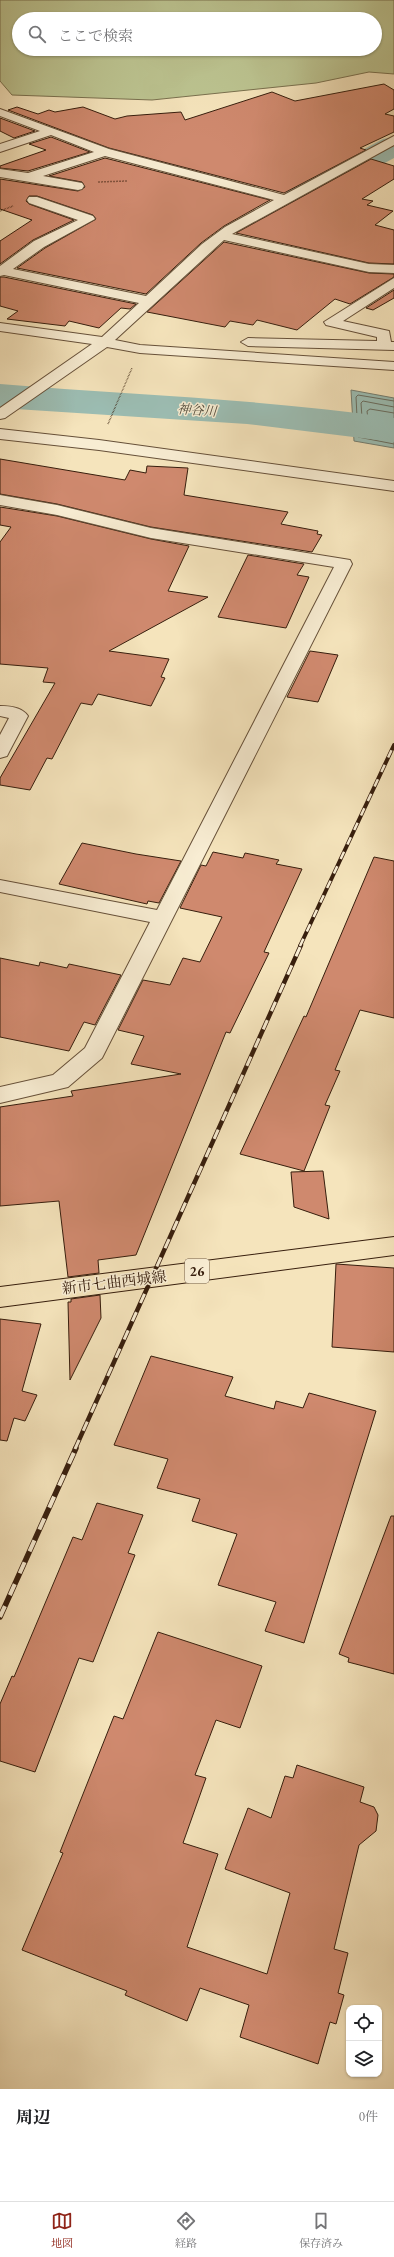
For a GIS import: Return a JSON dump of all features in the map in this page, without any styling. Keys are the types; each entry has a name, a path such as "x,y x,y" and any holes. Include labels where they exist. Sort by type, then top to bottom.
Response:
{"main road":[{"name":"新市七曲西城線","path":"0,1297 394,1246"}],"street":[{"path":"0,112 105,152 284,199"},
{"path":"0,148 53,131"},
{"path":"0,415 104,342 207,247 222,236 284,199 394,140"},
{"path":"31,177 46,170 105,152"},
{"path":"0,173 69,183 78,186"},
{"path":"1,271 39,244 89,220 33,200"},
{"path":"222,236 369,268 394,269"},
{"path":"1,271 150,300"},
{"path":"104,342 294,343 389,346 384,334 331,322 394,282"},
{"path":"0,319 16,323 17,330"},
{"path":"0,327 104,342 140,349 394,366"},
{"path":"0,434 99,445 394,486"},
{"path":"0,500 57,510 151,533 344,564 94,1052 60,1081 0,1095"},
{"path":"0,711 9,711 18,716 0,752"},
{"path":"0,886 162,918"}],"path":[{"path":"99,445 140,349"}],"green space":[{"path":"0,0 394,0 394,74 369,72 316,83 152,100 12,95 0,81"}],"water":[{"path":"351,390 394,398 394,448 354,441"}],"building":[{"path":"384,84 394,90 394,109 385,114 394,116 394,132 360,148 366,150 284,193 109,148 8,110 17,107 38,114 49,110 55,112 83,107 115,119 127,116 181,112 185,120 272,92 295,101"},
{"path":"0,118 35,131 14,138 0,131"},
{"path":"51,137 90,152 28,171 0,168 0,166 46,150 29,144"},
{"path":"105,158 270,200 224,226 201,243 146,294 17,268 45,248 96,219 93,215 37,196 29,196 26,201 29,204 74,220 33,240 0,264 0,241 32,220 0,209 0,179 78,191 85,187 82,182 49,176"},
{"path":"371,159 394,166 394,179 362,199 373,201 367,205 393,211 375,225 394,230 394,264 369,263 236,233"},
{"path":"224,242 369,273 394,274 394,277 350,304 335,299 297,330 257,320 253,325 230,321 225,327 147,312"},
{"path":"0,277 136,304 130,309 121,308 99,328 69,321 65,326 7,319 18,311 0,306"},
{"path":"394,290 394,298 373,310 366,308"},
{"path":"0,459 125,480 130,470 146,473 147,466 188,468 184,495 288,512 281,524 318,531 317,534 322,535 312,552 151,527 57,504 0,494"},
{"path":"0,507 57,516 151,539 189,546 168,591 208,597 109,651 169,659 161,677 165,678 151,706 98,694 92,705 81,703 52,759 47,758 30,790 0,785 0,778 55,683 43,682 48,668 0,664 0,542 11,527 0,525"},
{"path":"248,555 304,564 297,575 309,577 286,628 218,617"},
{"path":"310,651 338,655 318,702 287,697"},
{"path":"82,843 181,861 159,903 148,901 147,904 59,884"},
{"path":"213,852 243,858 245,853 279,860 276,864 302,869 264,952 269,953 230,1033 226,1032 136,1255 98,1260 99,1273 68,1277 59,1201 0,1206 0,1107 73,1096 71,1091 181,1074 131,1064 144,1036 118,1030 143,980 170,985 183,958 200,962 222,917 180,908 201,865 206,866"},
{"path":"374,857 394,861 394,1018 360,1010 335,1070 340,1071 325,1105 330,1106 304,1171 240,1154 304,1016 306,1017"},
{"path":"0,958 39,966 40,962 67,968 69,964 121,975 95,1025 84,1022 69,1051 0,1037"},
{"path":"323,1171 329,1219 294,1207 291,1172"},
{"path":"336,1264 394,1268 394,1352 332,1347"},
{"path":"100,1295 101,1318 70,1380 68,1302 71,1302 71,1299"},
{"path":"0,1319 41,1324 22,1391 37,1395 25,1421 14,1418 7,1441 0,1440"},
{"path":"151,1356 233,1377 225,1396 274,1409 276,1401 303,1408 309,1393 376,1411 304,1643 265,1631 276,1602 218,1585 237,1534 192,1521 200,1499 157,1488 168,1459 114,1445"},
{"path":"97,1503 143,1515 128,1553 135,1555 93,1662 79,1658 35,1772 0,1761 0,1704 12,1676 14,1677 73,1537 82,1540"},
{"path":"391,1516 394,1516 394,1674 348,1662 349,1658 339,1654"},
{"path":"158,1632 262,1666 240,1728 216,1720 195,1775 206,1778 183,1843 218,1854 187,1947 267,1974 290,1893 225,1869 248,1808 271,1818 285,1776 293,1778 297,1765 364,1787 360,1802 374,1807 378,1815 376,1831 359,1845 334,1949 348,1953 338,1993 344,1995 336,2024 330,2022 318,2064 240,2037 249,2005 200,1988 187,2021 125,1995 127,1991 22,1950 63,1853 60,1852 114,1716 123,1719"}],"waterway":[{"path":"300,196 394,146"},
{"name":"神谷川","path":"0,396 296,417 394,430"}],"railway":[{"path":"300,946 394,745"},
{"path":"75,1449 301,945"},
{"path":"0,1617 76,1448"}]}
